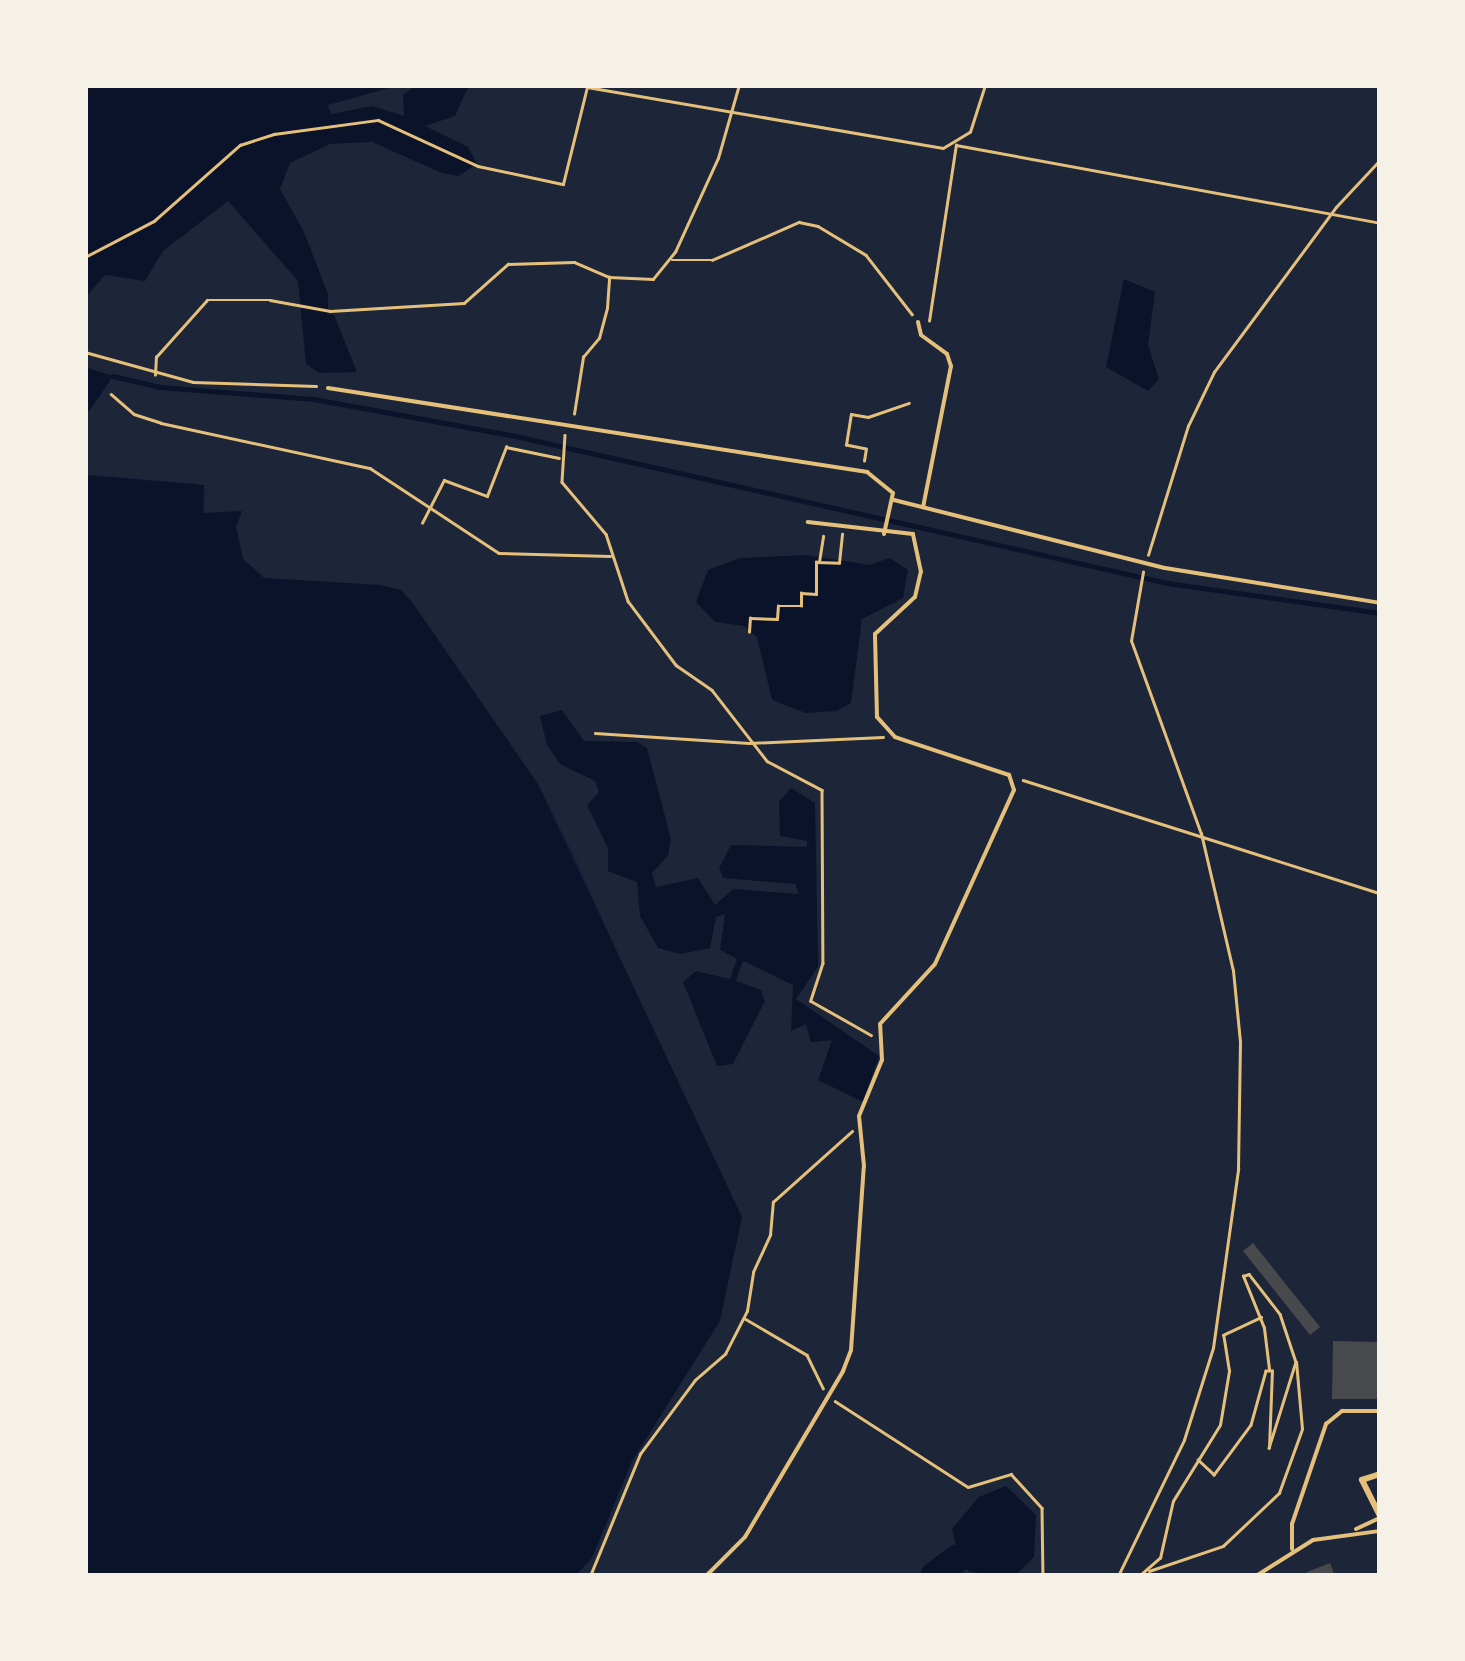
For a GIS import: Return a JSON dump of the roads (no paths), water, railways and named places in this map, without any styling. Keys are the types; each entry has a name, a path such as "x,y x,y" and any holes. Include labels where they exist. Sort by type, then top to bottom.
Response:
{"street":[{"path":"1380,1474 1362,1480 1380,1517"}],"lane":[{"path":"918,322 926,342 948,354 950,366 923,507"},
{"path":"328,388 867,472 886,484 894,500 885,530"},
{"path":"894,500 1294,594 1380,603"},
{"path":"706,1576 745,1537 828,1397 851,1350 864,1166 859,1124 882,1060 880,1024 935,964 1014,790 1009,775 895,736 877,717 875,634 915,597 921,572 913,534 808,522"},
{"path":"1292,1549 1292,1524 1326,1424 1342,1411 1380,1412"},
{"path":"1256,1576 1292,1549 1351,1531 1380,1517"},
{"path":"1351,1531 1380,1531"}],"waterway":[{"path":"113,376 160,387 314,399 511,435 1167,583 1380,613"},
{"path":"934,1576 958,1558"}]}
